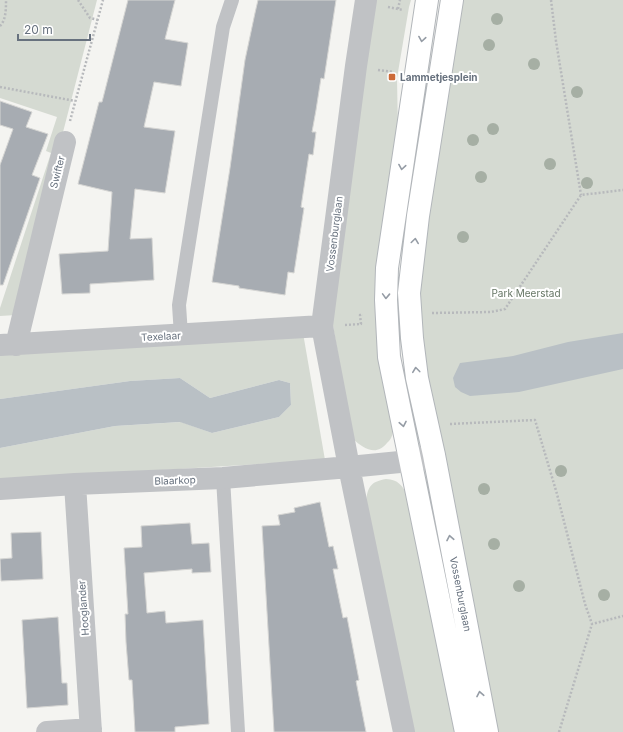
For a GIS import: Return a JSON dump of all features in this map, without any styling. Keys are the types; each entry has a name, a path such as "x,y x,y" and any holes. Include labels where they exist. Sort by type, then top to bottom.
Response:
{"street":[{"name":"Vossenburglaan","path":"366,0 322,326 349,467 404,732"},
{"path":"427,0 387,268 386,314 390,357 466,732"},
{"name":"Vossenburglaan","path":"452,0 413,253 409,293 412,338 417,378 434,455 487,732"},
{"name":"Swifter","path":"8,345 65,142"},
{"name":"Texelaar","path":"8,345 322,326"},
{"path":"349,467 410,461 434,455"},
{"name":"Blaarkop","path":"0,489 75,484 223,478 349,467"},
{"name":"Hooglander","path":"75,484 91,731"},
{"path":"47,732 91,731"}],"lane":[{"path":"182,335 179,305 223,27 232,0"},
{"path":"223,478 238,732"}],"path":[{"path":"0,26 7,10 6,0"},
{"path":"78,0 90,18 98,20"},
{"name":"Swifter","path":"65,142 103,0"},
{"path":"398,9 400,0"},
{"path":"411,314 491,312 505,309 581,195 556,41 551,0"},
{"path":"0,86 76,101"},
{"path":"581,195 623,190"},
{"path":"322,326 361,324 360,315 386,314"},
{"path":"450,424 535,420 557,494 585,604 592,624 559,732"},
{"path":"592,624 623,616"}],"green space":[{"path":"0,0 97,0 16,315 0,316 0,308 51,153 46,151 57,117 0,98"},
{"path":"374,0 411,0 397,78 398,133 394,425 390,440 378,450 370,450 353,439 333,326 333,290"},
{"name":"Park Meerstad","path":"461,0 623,0 623,732 498,732 425,369 418,309 424,248"},
{"path":"303,333 325,460 0,480 0,448 115,426 181,422 212,433 279,417 291,405 290,383 279,380 210,398 180,378 130,381 0,399 0,350"},
{"path":"386,479 399,484 408,495 457,732 412,732 366,501 371,486 376,482"}],"shaded area":[{"path":"623,333 623,369 519,392 470,396 461,392 455,387 453,378 460,363 513,356 568,342"},
{"path":"180,378 210,398 279,380 290,383 291,405 279,417 212,433 180,422 115,426 0,448 0,399 130,381"}],"building":[{"path":"128,0 175,0 165,39 188,43 181,86 154,82 144,127 175,131 165,193 135,189 130,239 152,238 154,280 90,284 90,293 62,294 59,254 108,251 112,192 78,184 99,102 102,102"},
{"path":"258,0 336,0 324,79 321,78 312,132 316,132 313,155 309,154 301,207 304,208 294,273 288,272 285,295 212,282 245,60"},
{"path":"0,101 32,112 26,127 48,134 32,175 40,178 3,285 0,285 0,165 13,129 0,125"},
{"path":"320,502 329,547 333,546 338,569 333,569 343,618 347,617 359,680 356,681 366,732 274,732 262,526 280,525 278,515 295,512 294,508"},
{"path":"190,523 192,544 209,543 211,572 192,573 192,569 144,573 147,613 165,611 166,623 203,620 209,724 175,727 175,732 135,732 132,680 129,680 126,642 125,614 128,614 124,548 142,547 141,526"},
{"path":"41,532 43,579 1,581 0,559 12,558 11,533"},
{"path":"58,617 62,683 67,683 68,705 27,708 22,620"}],"place":[{"name":"Lammetjesplein","path":"392,77"}]}
